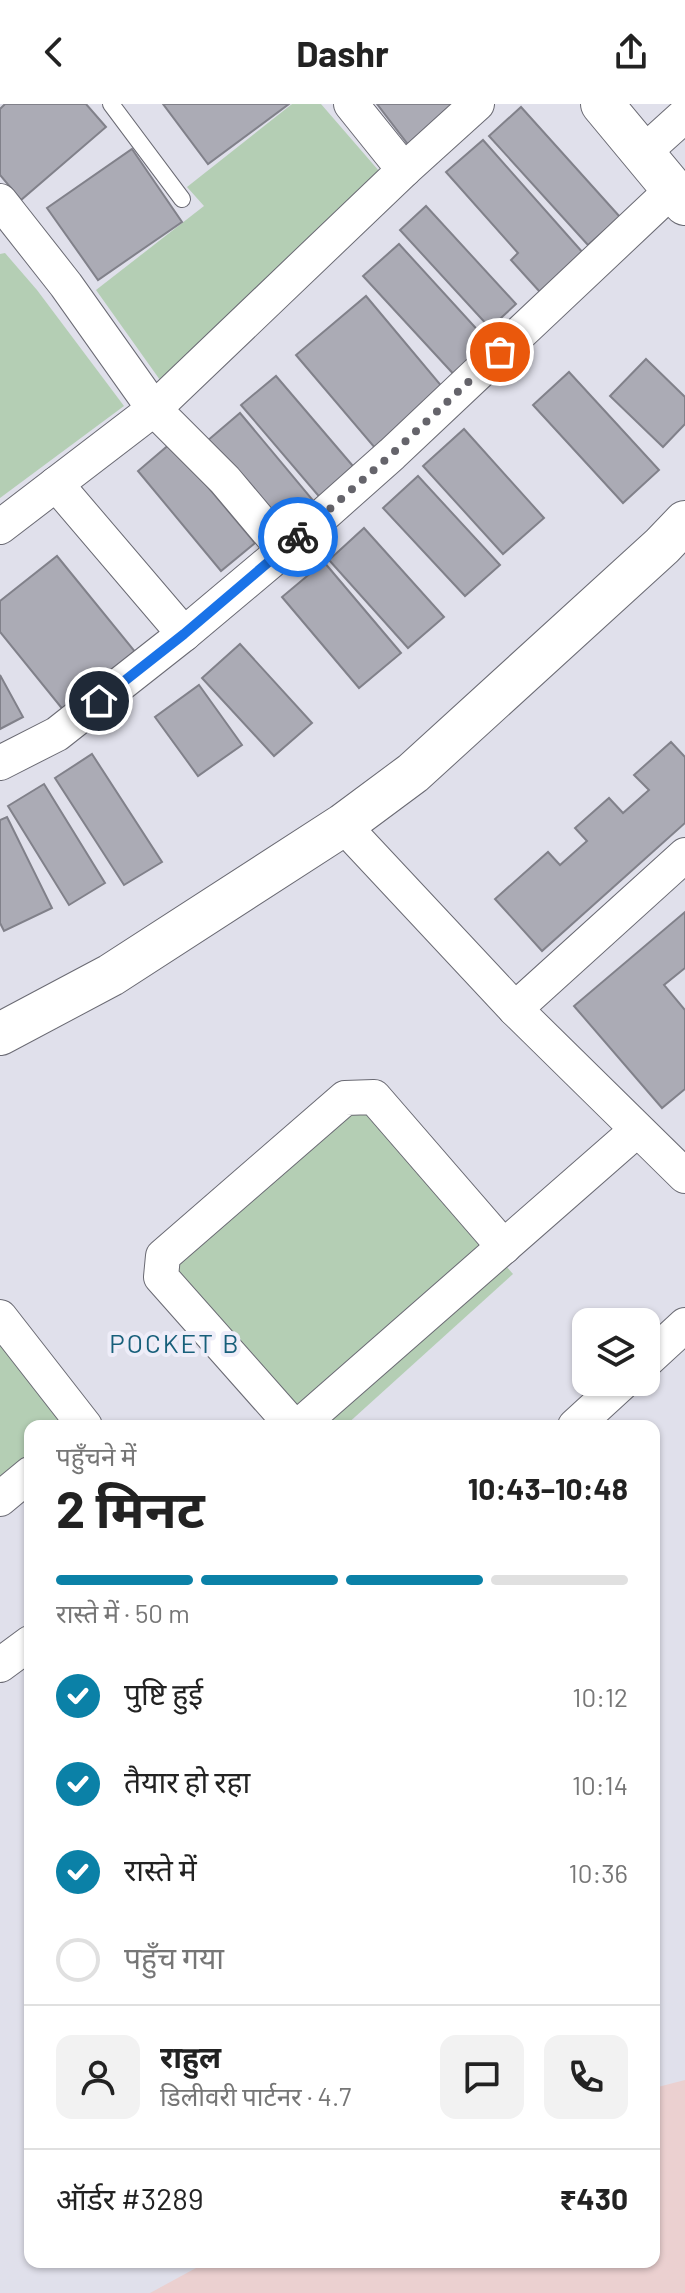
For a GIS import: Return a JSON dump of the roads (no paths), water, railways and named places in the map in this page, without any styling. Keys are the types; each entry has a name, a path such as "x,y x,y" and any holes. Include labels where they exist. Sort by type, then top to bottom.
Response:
{"street":[{"path":"351,104 404,170"},
{"path":"0,527 154,409 477,104"},
{"path":"0,763 57,734 184,634 284,550 679,196 602,104"},
{"path":"643,153 685,115"},
{"path":"0,201 66,285 154,409 225,480 284,550"},
{"path":"56,484 184,634"},
{"path":"0,1034 111,975 343,825 413,773 685,522"},
{"path":"343,825 515,1009 685,1176"},
{"path":"515,1009 685,855"},
{"path":"288,1420 161,1277 163,1256 345,1098 374,1097 504,1247"},
{"path":"306,1420 637,1130"},
{"path":"0,1317 80,1420"},
{"path":"660,1348 685,1325"},
{"path":"582,1420 608,1396"},
{"path":"0,1499 24,1479"},
{"path":"0,1665 24,1647"}],"lane":[{"path":"111,104 182,199"}],"district":[{"name":"POCKET B","path":"175,1344"}]}
